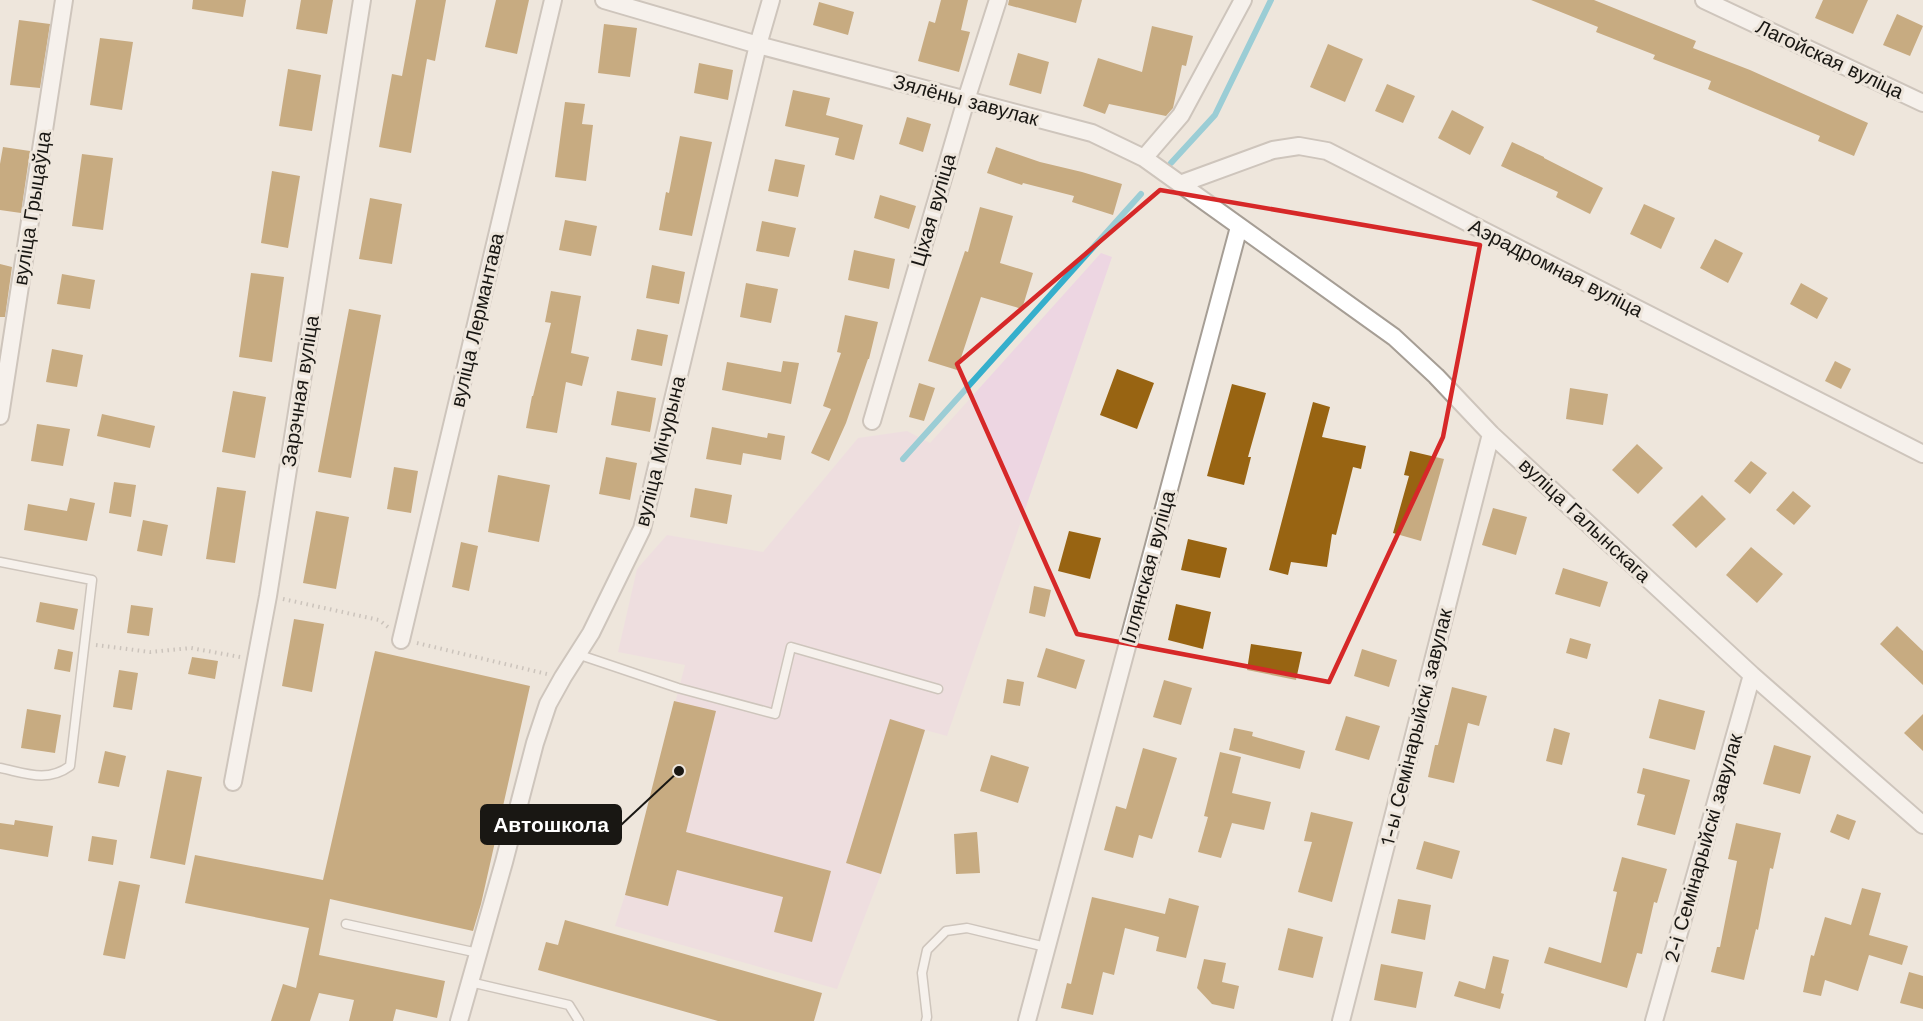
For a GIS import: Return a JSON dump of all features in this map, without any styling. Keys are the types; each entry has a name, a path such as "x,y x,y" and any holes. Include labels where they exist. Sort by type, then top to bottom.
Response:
{"street":[{"name":"вуліца Грыцаўца","path":"0,416 64,0"},
{"name":"Зарэчная вуліца","path":"233,782 270,585 362,0"},
{"name":"вуліца Лермантава","path":"401,639 553,0"},
{"name":"Зялёны завулак","path":"604,0 758,45 1092,133 1144,158"},
{"name":"вуліца Мічурына","path":"459,1021 504,862 534,743 548,704 591,633 642,529 758,45 771,0"},
{"name":"Ціхая вуліца","path":"872,421 966,100 998,0"},
{"path":"1239,227 1144,158 1181,115 1243,0"},
{"name":"Лагойская вуліца","path":"1704,0 1923,103"},
{"name":"Аэрадромная вуліца","path":"1180,184 1273,150 1299,146 1327,151 1923,454"},
{"name":"вуліца Галынскага","path":"1239,227 1394,337 1436,376 1491,434 1752,675 1923,825"},
{"name":"Іллянская вуліца","path":"1028,1021 1239,227"},
{"name":"1-ы Семінарыйскі завулак","path":"1341,1021 1491,434"},
{"name":"2-і Семінарыйскі завулак","path":"1654,1021 1752,675"}],"lane":[{"path":"0,562 92,580 70,766 60,773 43,776 0,768"},
{"path":"577,654 678,688 775,714 791,647 938,689"},
{"path":"346,924 478,953"},
{"path":"926,1021 922,973 927,950 946,931 967,928 1046,947"},
{"path":"470,982 569,1005 579,1021"}],"path":[{"path":"85,643 115,649 150,652 190,648 256,658"}],"highlighted area":[{"path":"1160,190 1480,245 1443,437 1329,682 1077,634 957,364"}],"shaded area":[{"path":"1101,253 1112,257 947,736 925,730 881,874 837,989 615,926 685,665 618,652 637,569 667,535 763,552 858,438 907,431 930,443"}],"building":[{"path":"193,0 246,0 243,17 192,9"},
{"path":"301,0 333,0 327,34 296,29"},
{"path":"416,0 446,0 435,61 427,59 411,153 379,147 392,74 402,76"},
{"path":"496,0 529,0 517,54 485,47"},
{"path":"941,0 968,0 961,30 970,32 959,72 918,61 929,21 935,23"},
{"path":"1009,0 1082,0 1076,23 1008,5"},
{"path":"1531,0 1594,0 1696,41 1693,48 1750,70 1868,123 1854,156 1818,141 1820,136 1708,89 1711,81 1653,59 1655,55 1596,32 1598,27"},
{"path":"1823,0 1868,0 1853,34 1815,18"},
{"path":"819,2 854,12 848,35 813,25"},
{"path":"1897,14 1923,26 1910,56 1883,45"},
{"path":"19,20 50,24 40,88 10,85"},
{"path":"604,24 637,28 630,77 598,73"},
{"path":"1152,26 1193,36 1186,66 1182,65 1173,108 1166,116 1109,104 1105,114 1083,106 1098,58 1142,72"},
{"path":"100,38 133,42 122,110 90,105"},
{"path":"1328,44 1363,59 1345,102 1310,87"},
{"path":"1018,53 1049,62 1041,94 1009,85"},
{"path":"699,63 733,70 728,100 694,93"},
{"path":"288,69 321,75 312,131 279,126"},
{"path":"1387,84 1415,96 1403,123 1375,111"},
{"path":"793,90 830,98 826,115 863,125 854,160 835,155 839,138 785,126"},
{"path":"565,102 585,104 582,124 593,125 586,181 555,177"},
{"path":"1452,110 1484,127 1470,155 1438,138"},
{"path":"907,117 931,124 923,152 899,144"},
{"path":"680,136 712,142 692,236 659,230"},
{"path":"1512,142 1603,188 1590,214 1556,197 1558,192 1501,166"},
{"path":"3,147 30,151 21,213 0,210 0,164"},
{"path":"996,147 1040,162 1122,184 1113,215 1072,202 1074,196 1023,183 1022,185 987,173"},
{"path":"82,154 113,158 103,230 72,226"},
{"path":"775,159 805,165 798,197 768,191"},
{"path":"272,171 300,176 288,248 261,243"},
{"path":"880,195 916,206 909,229 874,218"},
{"path":"370,198 402,204 392,264 359,259"},
{"path":"1644,204 1675,218 1661,249 1630,234"},
{"path":"980,207 1013,216 1000,263 1033,273 1022,309 981,297 957,370 928,361 965,251 968,252"},
{"path":"565,220 597,226 591,256 559,250"},
{"path":"762,221 796,228 789,257 756,251"},
{"path":"1715,239 1743,253 1728,283 1700,268"},
{"path":"854,250 895,259 889,289 848,280"},
{"path":"0,264 12,267 5,317 0,317"},
{"path":"652,265 685,272 679,304 646,298"},
{"path":"251,273 284,277 272,362 239,357"},
{"path":"62,274 95,280 90,309 57,304"},
{"path":"746,283 778,289 771,323 740,317"},
{"path":"1801,283 1828,298 1817,319 1790,304"},
{"path":"551,291 581,296 571,353 589,357 582,386 566,382 557,433 526,428 551,323 545,322"},
{"path":"349,309 381,315 351,478 318,472"},
{"path":"845,315 878,322 869,359 846,423 829,461 811,453 831,409 823,406 841,353 837,352"},
{"path":"637,329 668,335 662,366 631,360"},
{"path":"52,349 83,355 77,387 46,382"},
{"path":"783,361 799,363 791,404 722,390 727,362 781,372"},
{"path":"1835,361 1851,369 1841,389 1825,381"},
{"path":"1117,369 1154,383 1137,429 1100,415"},
{"path":"919,383 935,388 924,421 909,417"},
{"path":"1232,384 1266,393 1248,457 1251,457 1244,485 1207,476"},
{"path":"1570,388 1608,394 1603,425 1566,419"},
{"path":"233,391 266,397 255,458 222,452"},
{"path":"617,391 656,398 650,432 611,425"},
{"path":"1313,402 1330,407 1322,437 1366,446 1361,469 1353,467 1336,535 1332,534 1327,567 1291,562 1288,575 1269,570"},
{"path":"102,414 155,426 150,448 97,436"},
{"path":"37,424 70,429 63,466 31,461"},
{"path":"712,427 767,438 768,433 785,436 781,460 743,453 741,465 706,459"},
{"path":"1637,444 1663,468 1638,494 1612,470"},
{"path":"1410,451 1444,459 1421,541 1393,533 1409,476 1404,475"},
{"path":"606,457 637,463 630,500 599,494"},
{"path":"1751,461 1767,473 1750,494 1734,481"},
{"path":"394,467 418,471 411,513 387,509"},
{"path":"498,475 550,485 539,542 488,532"},
{"path":"114,482 136,485 131,517 109,513"},
{"path":"217,487 246,491 235,563 206,559"},
{"path":"695,488 732,495 727,524 690,517"},
{"path":"1793,491 1811,506 1794,525 1776,510"},
{"path":"1702,495 1726,519 1696,548 1672,525"},
{"path":"70,498 95,503 87,541 24,530 28,504 67,511"},
{"path":"1493,508 1527,517 1516,555 1482,545"},
{"path":"316,511 349,517 336,589 303,583"},
{"path":"143,520 168,525 162,556 137,551"},
{"path":"1069,531 1101,538 1090,579 1058,571"},
{"path":"1188,539 1227,548 1220,578 1181,570"},
{"path":"461,542 478,546 469,591 452,587"},
{"path":"1751,547 1783,574 1757,603 1726,575"},
{"path":"1563,568 1608,582 1600,607 1555,594"},
{"path":"1034,586 1051,590 1045,617 1029,613"},
{"path":"40,602 78,609 74,630 36,622"},
{"path":"1176,604 1211,612 1203,649 1168,640"},
{"path":"131,605 153,608 149,636 127,633"},
{"path":"294,619 324,624 312,692 282,686"},
{"path":"1897,626 1923,651 1923,685 1880,644"},
{"path":"1570,638 1591,644 1587,659 1566,653"},
{"path":"1251,644 1302,652 1296,680 1247,670"},
{"path":"1046,648 1085,660 1076,689 1037,677"},
{"path":"58,649 73,652 70,672 54,669"},
{"path":"1362,649 1397,660 1389,687 1354,676"},
{"path":"375,651 530,686 481,904 473,931 330,899 319,955 445,981 437,1018 396,1009 393,1021 349,1021 354,1000 319,993 310,1021 271,1021 283,984 296,988 309,928 185,903 195,855 323,880"},
{"path":"192,657 218,661 215,679 188,674"},
{"path":"119,670 138,673 132,710 113,707"},
{"path":"1007,679 1024,682 1020,706 1003,703"},
{"path":"1164,680 1192,688 1181,725 1153,717"},
{"path":"1452,687 1487,696 1479,726 1468,723 1454,783 1428,777"},
{"path":"1659,699 1705,711 1695,750 1649,738"},
{"path":"674,701 716,711 686,832 831,871 812,942 774,932 783,897 677,870 668,906 625,895"},
{"path":"27,709 61,715 55,753 21,748"},
{"path":"1923,714 1923,751 1904,733"},
{"path":"1346,716 1380,726 1369,760 1335,750"},
{"path":"890,719 925,730 881,874 846,863"},
{"path":"1234,728 1253,732 1252,736 1305,751 1300,769 1229,750"},
{"path":"1554,728 1570,733 1562,765 1546,761"},
{"path":"1774,745 1811,756 1800,794 1763,784"},
{"path":"1143,748 1177,758 1152,839 1139,835 1133,858 1104,850 1116,806 1126,809"},
{"path":"105,751 126,756 119,787 98,783"},
{"path":"1220,752 1241,757 1232,793 1271,802 1264,830 1232,823 1221,858 1198,852 1208,817 1204,816"},
{"path":"991,755 1029,767 1018,803 980,791"},
{"path":"1643,768 1690,780 1675,835 1637,825 1645,795 1637,793"},
{"path":"167,770 202,777 185,865 150,858"},
{"path":"1311,812 1353,822 1332,902 1298,892 1312,842 1304,841"},
{"path":"1837,814 1856,821 1849,840 1830,832"},
{"path":"15,820 53,826 48,857 0,849 0,823 14,825"},
{"path":"1736,823 1781,833 1773,869 1770,868 1758,930 1756,929 1744,980 1711,972 1717,947 1720,947 1737,861 1728,859"},
{"path":"977,832 980,873 956,874 954,834"},
{"path":"92,836 117,840 113,865 88,861"},
{"path":"1424,841 1460,851 1452,879 1416,869"},
{"path":"1622,857 1667,869 1657,903 1654,902 1642,954 1637,953 1627,988 1544,963 1549,947 1601,963 1617,892 1613,891"},
{"path":"119,881 140,885 125,959 103,955"},
{"path":"1862,888 1881,893 1869,935 1908,946 1902,965 1869,955 1858,991 1825,980 1821,996 1803,992 1811,955 1814,956 1825,917 1851,925"},
{"path":"1092,897 1165,914 1169,898 1199,906 1186,958 1156,951 1159,937 1125,928 1114,975 1103,972 1093,1015 1061,1008 1067,983 1071,984"},
{"path":"1398,899 1431,905 1425,940 1391,933"},
{"path":"565,920 822,993 814,1021 718,1021 538,970 546,942 558,945"},
{"path":"1288,928 1323,937 1313,978 1278,970"},
{"path":"1493,956 1509,960 1501,993 1504,994 1500,1009 1454,996 1459,981 1485,989"},
{"path":"1204,959 1226,963 1222,982 1239,986 1234,1009 1212,1004 1197,988"},
{"path":"1381,964 1423,972 1416,1008 1374,1000"},
{"path":"1909,972 1923,976 1923,1009 1900,1003"}],"waterway":[{"path":"1171,163 1215,115 1271,0"},
{"path":"903,459 1141,194"}],"place":[{"name":"Автошкола","path":"679,771"}]}
